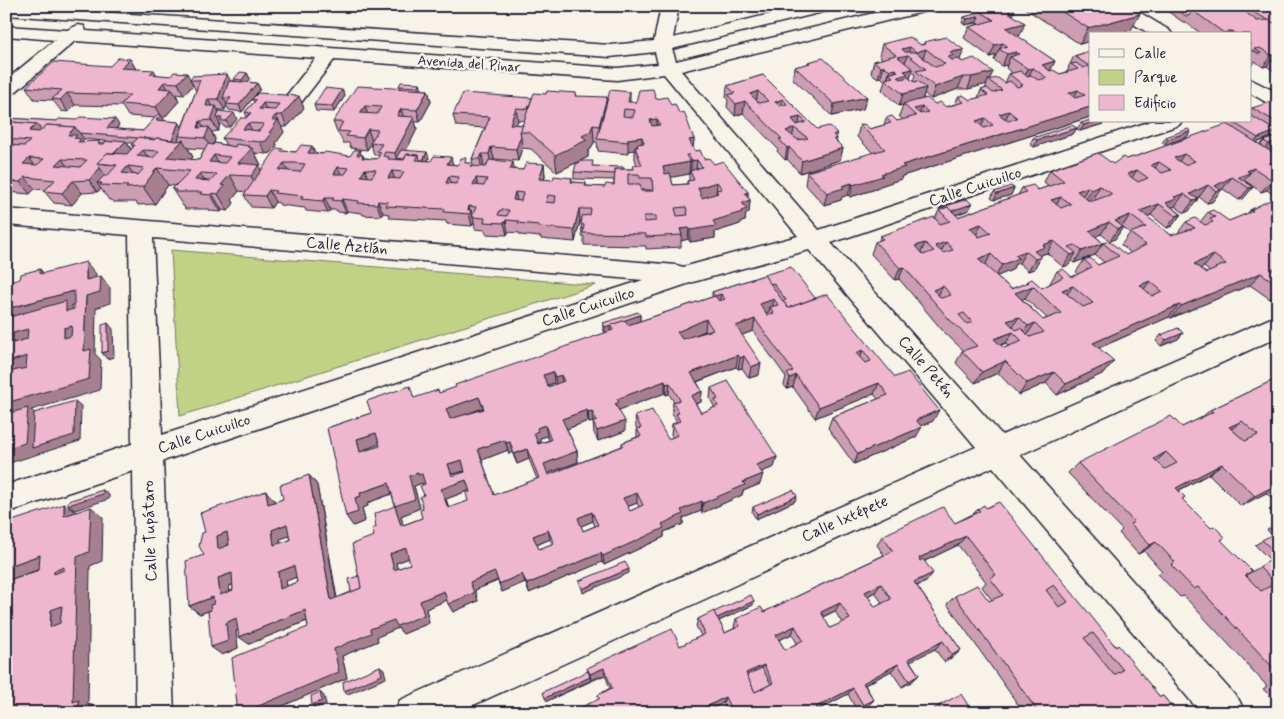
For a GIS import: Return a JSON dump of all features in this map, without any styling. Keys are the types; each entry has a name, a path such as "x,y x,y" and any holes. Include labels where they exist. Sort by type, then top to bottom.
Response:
{"street":[{"path":"665,57 670,6"},
{"name":"Avenida del Pinar","path":"6,32 618,74 824,6"},
{"name":"Avenida del Pinar","path":"6,10 100,11 610,51 665,57 925,6"},
{"path":"1116,6 1160,32"},
{"path":"6,90 100,11"},
{"path":"294,100 329,54"},
{"name":"Calle Petén","path":"665,57 814,240 1226,713"},
{"name":"Calle Cuicuilco","path":"6,499 687,275 814,240 1169,122"},
{"name":"Calle Aztlán","path":"6,217 687,275"},
{"name":"Calle Tupátaro","path":"141,228 155,713"},
{"name":"Calle Ixtépete","path":"413,713 1278,325"}],"green space":[{"path":"171,250 596,285 180,416"}],"building":[{"path":"981,6 1008,6 1015,10 1008,12 1025,23 1006,28 1055,61 1042,65 1050,71 1053,70 1060,74 1078,69 1071,64 1076,63 1083,68 1089,66 1089,107 902,165 905,167 881,174 883,176 853,185 852,183 842,186 844,188 827,193 807,172 885,149 860,125 864,124 870,129 891,123 886,118 892,116 897,121 916,116 903,104 927,98 935,104 940,102 946,107 964,102 958,97 963,95 970,100 988,95 981,90 987,88 993,93 1002,90 988,80 998,78 1005,83 1010,81 1017,87 1023,85 1009,74 1020,71 1038,80 1047,78 1033,68 1028,69 1010,57 1019,54 1016,52 1007,54 999,49 1007,46 1003,43 995,45 969,27 994,20 975,8","holes":["1078,90 1085,95 1075,98 1069,93","922,107 928,112 920,114 914,109","1009,111 1017,118 1008,121 999,114","985,118 993,125 984,128 976,121"]},
{"path":"1053,6 1126,6 1140,14 1088,28"},
{"path":"1172,6 1222,7 1192,10 1189,16 1186,16"},
{"path":"1241,6 1250,11 1244,11 1257,21 1268,20 1278,25 1278,54 1271,55 1260,48 1254,49 1261,53 1259,54 1252,50 1252,32 1223,32 1192,10"},
{"path":"1241,6 1278,7 1278,25"},
{"path":"975,14 979,17 967,19 964,17"},
{"path":"910,37 921,45 926,44 924,42 946,37 964,50 950,52 954,55 948,57 952,60 958,59 963,62 974,58 993,72 963,77 935,87 916,71 926,69 908,55 898,57 913,69 904,71 908,74 898,77 901,79 908,77 914,82 918,81 926,88 903,94 885,79 893,77 889,74 898,71 896,69 890,70 884,66 881,67 874,61 896,55 882,44","holes":["910,47 916,52 905,52 902,49","926,49 945,64 935,67 916,52"]},
{"path":"1089,51 1089,66 1074,56"},
{"path":"118,58 130,59 121,68 154,70 150,74 171,76 174,72 187,73 178,83 164,82 159,88 172,89 156,107 121,104 130,95 67,93 60,100 52,99 62,90 26,87 54,62 110,66"},
{"path":"823,58 867,97 834,104 795,67"},
{"path":"1278,58 1278,65 1271,60"},
{"path":"240,72 247,73 242,80 234,79"},
{"path":"227,74 218,99 208,99 206,106 216,106 211,120 200,121 198,128 209,127 205,138 179,136 200,80 190,80 192,76"},
{"path":"763,75 817,129 829,126 837,133 833,135 837,138 834,139 843,148 802,161 789,147 787,148 779,139 782,139 745,101 736,104 728,95 735,93 727,86","holes":["758,91 768,101 759,103 750,94","783,99 787,104 780,106 775,102","800,117 806,122 797,125 792,119","794,128 808,138 798,140 786,131"]},
{"path":"229,81 257,83 239,105 226,104 231,98 223,98"},
{"path":"401,82 420,83 418,87 399,86"},
{"path":"357,86 428,90 417,110 401,109 397,116 414,117 395,153 385,152 383,156 389,157 388,159 404,160 407,154 419,155 416,160 431,161 434,156 451,157 447,164 458,165 461,158 466,158 465,163 471,163 470,166 486,167 489,160 513,162 510,169 523,170 526,163 544,164 539,179 553,180 554,176 572,178 571,182 586,183 585,186 605,187 606,184 614,185 615,169 634,169 633,165 642,165 635,147 638,147 637,144 644,143 642,137 628,139 628,142 597,139 610,90 630,92 628,102 636,102 639,90 653,89 656,99 667,97 671,105 675,104 679,113 684,112 694,139 689,140 695,151 700,150 704,159 709,158 714,164 723,161 748,192 745,193 750,200 742,203 747,209 742,212 713,221 716,226 690,230 689,228 680,229 682,235 646,237 646,234 583,233 582,216 590,215 591,209 579,209 574,230 539,227 539,225 518,223 519,221 506,220 504,223 484,222 485,218 472,217 476,207 469,206 470,214 444,212 445,209 386,206 388,202 378,201 377,204 358,203 359,201 342,199 341,201 332,200 334,198 325,198 323,201 301,199 303,196 274,193 276,191 269,190 265,196 244,195 277,148 283,149 281,151 296,152 301,145 312,146 308,153 323,154 325,152 350,156 354,150 360,150 357,155 363,155 362,158 377,159 381,152 377,151 382,144 370,143 378,130 368,129 363,138 346,136 350,132 338,131 343,122 333,122","holes":["365,106 381,107 377,114 360,113","624,109 635,110 633,117 623,116","657,119 660,125 652,126 650,120","686,155 689,155 691,161 697,160 702,167 690,171 694,180 687,181 688,184 673,185 670,173 665,174 663,167 690,162","284,163 305,164 300,172 279,170","338,167 349,168 345,174 334,174","365,169 376,170 372,177 361,176","392,171 404,172 400,179 388,178","628,174 639,174 640,178 652,178 653,191 641,191 640,184 628,184","449,176 459,177 456,184 446,183","476,178 487,179 484,186 473,185","717,182 722,189 716,190 718,193 702,198 698,188","515,192 523,193 521,201 513,200","548,195 556,196 555,203 546,202","686,207 688,215 677,216 675,208","500,210 509,210 507,216 498,215","644,216 656,216 656,221 644,222"]},
{"path":"325,88 342,90 332,106 314,105"},
{"path":"547,91 576,93 575,96 607,97 599,126 593,125 590,132 582,136 587,140 555,155 529,132 520,132 534,93 546,94"},
{"path":"258,93 299,96 282,115 276,115 272,120 278,120 266,141 222,138 241,118 246,118 251,113 245,112 256,100 252,99","holes":["263,103 279,104 275,110 259,109","248,123 264,124 259,131 243,129"]},
{"path":"463,93 532,98 528,109 516,108 510,124 523,125 516,149 491,147 489,154 482,154 480,159 472,159 490,117 453,115"},
{"path":"1271,102 1278,106 1278,123 1252,108"},
{"path":"219,111 234,113 226,121 220,121 222,118 217,118"},
{"path":"159,113 161,115 156,120 179,122 172,140 79,133 75,127 47,125 41,130 37,124 12,122 8,126 6,124 6,118 57,121 59,119 76,120 80,117 115,119 107,128 143,131"},
{"path":"1252,116 1276,131 1258,138 1233,122 1252,122"},
{"path":"1089,120 1089,122 1093,122 1084,125 1081,123"},
{"path":"12,122 37,124 29,131 39,132 47,125 75,127 68,135 77,135 74,138 81,139 78,142 100,141 98,144 104,144 106,141 126,141 114,153 107,153 97,163 100,168 89,180 73,181 62,193 44,191 55,180 25,177 20,182 6,181 6,145 25,146 30,141 8,139 6,141 6,128","holes":["29,158 44,159 37,165 23,164","62,159 87,160 80,167 56,165"]},
{"path":"1227,124 1278,156 1278,160 1269,163 1278,169 1278,178 1272,180 1254,168 1247,171 1250,173 1238,177 1253,187 1249,188 1232,177 1215,186 1221,190 1216,191 1208,185 1190,194 1198,199 1193,201 1184,194 1174,197 1176,199 1166,203 1181,214 1176,216 1159,204 1140,211 1171,235 1195,228 1186,222 1195,218 1205,225 1213,222 1210,219 1216,217 1208,212 1213,210 1229,221 1253,211 1250,210 1278,196 1278,253 1276,254 1278,256 1278,266 1271,269 1278,274 1278,285 1261,273 1181,306 1179,305 1093,343 1114,361 1066,384 1054,372 1027,383 1005,361 982,372 962,351 977,346 949,319 904,267 900,268 875,242 883,239 880,236 934,217 940,224 950,221 939,210 948,207 958,217 1026,192 1022,188 1033,185 1038,190 1064,181 1050,170 1098,153 1113,164 1123,157 1126,159","holes":["1184,154 1195,161 1185,165 1174,158","1159,162 1171,170 1162,173 1151,165","1137,170 1148,178 1138,182 1127,174","1100,186 1112,194 1090,202 1077,191 1088,187 1091,190","1061,197 1071,204 1061,208 1051,200","1130,215 1146,227 1130,233 1146,245 1126,255 1109,241 1103,243 1089,231 1109,222 1118,229 1123,227 1115,221","981,224 991,233 979,237 970,228","1054,241 1071,255 1076,253 1069,247 1075,245 1082,251 1103,243 1119,256 1098,265 1090,258 1084,260 1092,267 1072,277 1063,269 1057,271 1063,277 1042,288 1032,279 1011,289 978,259 991,254 1002,265 1019,258 1015,255 1026,251 1035,259 1041,257 1034,251","946,242 953,250 943,253 935,246","925,243 934,251 923,255 915,246","1214,255 1226,264 1206,273 1194,264","1150,281 1162,291 1152,296 1140,285","943,286 951,295 941,298 933,290","1033,286 1061,313 1043,320 1015,293","1073,286 1093,303 1083,307 1062,290","964,313 972,322 967,324 959,315","1019,317 1028,326 1035,323 1044,332 1030,337 1021,328 1016,330 1007,321","1013,332 1022,341 1004,348 994,339"]},
{"path":"1072,125 1077,128 1037,140 1033,138"},
{"path":"1188,129 1191,131 1168,139 1166,137"},
{"path":"1278,136 1278,143 1276,141 1269,144 1264,141"},
{"path":"139,137 154,140 156,138 183,140 167,157 199,160 208,144 213,145 214,143 235,147 236,144 249,146 252,148 238,163 259,165 251,176 230,175 221,185 225,186 218,194 212,193 211,195 200,194 202,192 175,192 176,190 172,189 190,171 157,168 143,187 126,188 128,186 100,185 102,183 97,183 117,165 97,163 107,153 127,154 135,145 131,145","holes":["143,150 159,151 153,158 137,156","214,155 230,157 225,163 209,162","128,166 144,168 138,175 122,173","200,173 217,174 211,181 195,180"]},
{"path":"401,150 427,152 423,160 420,160 419,155 407,154 404,159 396,158"},
{"path":"583,161 593,161 592,166 623,167 623,169 615,169 615,174 574,172 576,164"},
{"path":"1011,186 1014,188 997,194 994,192"},
{"path":"967,199 972,204 951,211 948,207 940,208"},
{"path":"86,262 86,280 101,276 100,292 86,296 84,351 91,349 89,379 6,403 6,318 66,301 66,311 74,309 74,291 6,309 6,283 20,279 21,274 40,269 40,274","holes":["72,326 71,336 64,338 64,328","28,329 27,339 13,343 13,333","27,356 26,368 9,372 11,361"]},
{"path":"791,267 815,298 788,308 783,301 786,300 764,275"},
{"path":"764,275 788,308 827,294 895,377 908,372 939,410 916,420 922,427 858,454 832,417 888,395 879,383 819,407 796,375 790,378 787,374 793,371 755,319 736,326 761,363 751,367 744,356 740,358 738,355 691,373 702,391 691,396 701,413 718,406 715,400 718,399 711,388 728,381 777,457 756,465 763,474 743,482 745,485 681,510 683,514 662,524 664,528 603,556 601,553 527,584 522,574 499,584 495,572 470,582 474,593 448,604 444,591 420,601 424,615 397,626 394,620 370,629 371,633 334,649 339,672 242,713 238,713 232,658 308,627 305,610 239,637 236,618 226,623 228,641 211,647 208,611 211,610 210,605 214,604 213,597 189,606 186,561 204,555 199,546 202,533 205,532 200,513 266,491 268,504 283,499 280,485 309,475 331,600 361,588 352,544 374,536 372,529 376,527 374,514 395,506 389,483 360,493 361,496 355,498 358,512 346,516 327,428 371,413 367,401 410,386 414,398 438,390 439,393 456,387 455,385 613,330 610,325 625,320 628,325 715,296 712,292","holes":["721,294 725,299 719,301 715,296","774,299 778,305 770,307 774,313 767,315 760,304","706,319 713,330 682,339 677,332","863,350 871,361 865,363 856,353","553,372 555,377 561,375 564,381 548,387 543,375","665,381 666,384 670,383 680,400 673,402 679,413 676,414 680,421 672,424 678,435 668,439 652,410 635,416 641,428 637,429 641,436 622,443 623,446 548,475 544,464 577,451 562,419 587,410 588,412 592,411 597,421 593,422 597,431 625,421 615,404 619,402 617,399","479,397 484,409 450,419 446,409","545,425 551,440 538,444 534,433 538,431 537,428","376,433 380,446 360,452 357,439","505,440 506,443 510,442 514,454 527,449 539,478 494,495 478,449","462,460 465,472 452,476 448,464","418,473 418,475 422,474 425,484 420,486 424,495 420,497 423,509 420,510 422,518 401,526 395,506 415,499 409,476","466,480 470,492 466,493 468,501 448,508 441,489","637,493 643,505 630,511 623,498","592,512 598,525 583,531 578,518","287,524 290,540 274,545 272,530","548,530 554,543 539,549 533,536","227,532 229,545 218,549 217,536","406,548 410,564 394,570 390,554","294,566 297,582 280,589 278,572","232,573 233,590 220,595 218,578"]},
{"path":"638,312 640,315 605,327 603,323"},
{"path":"108,323 108,351 102,353 102,325"},
{"path":"1178,328 1183,333 1166,340 1161,335"},
{"path":"1278,378 1278,484 1255,496 1222,464 1176,488 1185,497 1182,499 1211,528 1214,526 1225,537 1221,540 1252,571 1245,575 1261,591 1276,583 1259,567 1278,556 1278,607 1272,610 1278,616 1278,673 1198,587 1194,589 1171,565 1175,562 1156,542 1150,545 1130,524 1134,522 1078,463 1171,416 1182,427 1213,412 1210,410","holes":["1242,421 1258,435 1245,441 1229,427","1166,452 1177,463 1165,469 1154,459"]},
{"path":"75,401 74,435 32,448 34,413"},
{"path":"28,408 25,443 6,449 6,414"},
{"path":"103,490 103,494 68,505 68,501"},
{"path":"793,490 797,496 757,514 753,507"},
{"path":"999,502 1116,647 1118,645 1160,697 1163,696 1177,713 1039,713 955,596 977,585 989,601 1003,595 990,578 996,575 966,536 919,558 920,561 923,559 933,573 914,582 961,650 952,655 943,641 908,659 919,675 909,681 898,664 863,683 874,700 863,705 853,688 816,707 820,713 733,713 725,697 695,713 574,713 573,711 599,699 598,695 612,688 604,668 590,674 587,668 672,629 680,646 705,634 698,619 714,611 725,633 740,626 736,619 761,607 764,612 893,551 882,536 943,507 955,523 980,511 978,509 984,505 986,508","holes":["881,584 891,599 875,607 865,592","1054,585 1068,602 1059,607 1046,590","840,603 850,619 830,628 821,612","795,626 803,640 785,650 776,635","1093,633 1123,670 1114,675 1084,638","764,665 773,683 755,692 746,673"]},
{"path":"64,504 64,516 91,507 89,552 77,557 73,702 79,700 78,713 6,713 6,581 39,570 40,555 6,567 6,523","holes":["64,567 64,570 54,574 54,571","62,606 60,623 50,627 51,610"]},
{"path":"1278,532 1278,555 1262,540"},
{"path":"625,562 629,569 582,589 579,581"},
{"path":"359,576 361,588 351,592 349,579"},
{"path":"751,595 754,601 717,618 714,612"},
{"path":"380,666 382,675 344,691 343,682"},
{"path":"762,668 771,684 755,692 747,675"},
{"path":"588,671 590,677 545,698 543,692"},
{"path":"320,692 322,701 312,705 311,696"},
{"path":"961,694 973,713 943,713 938,706"}]}
